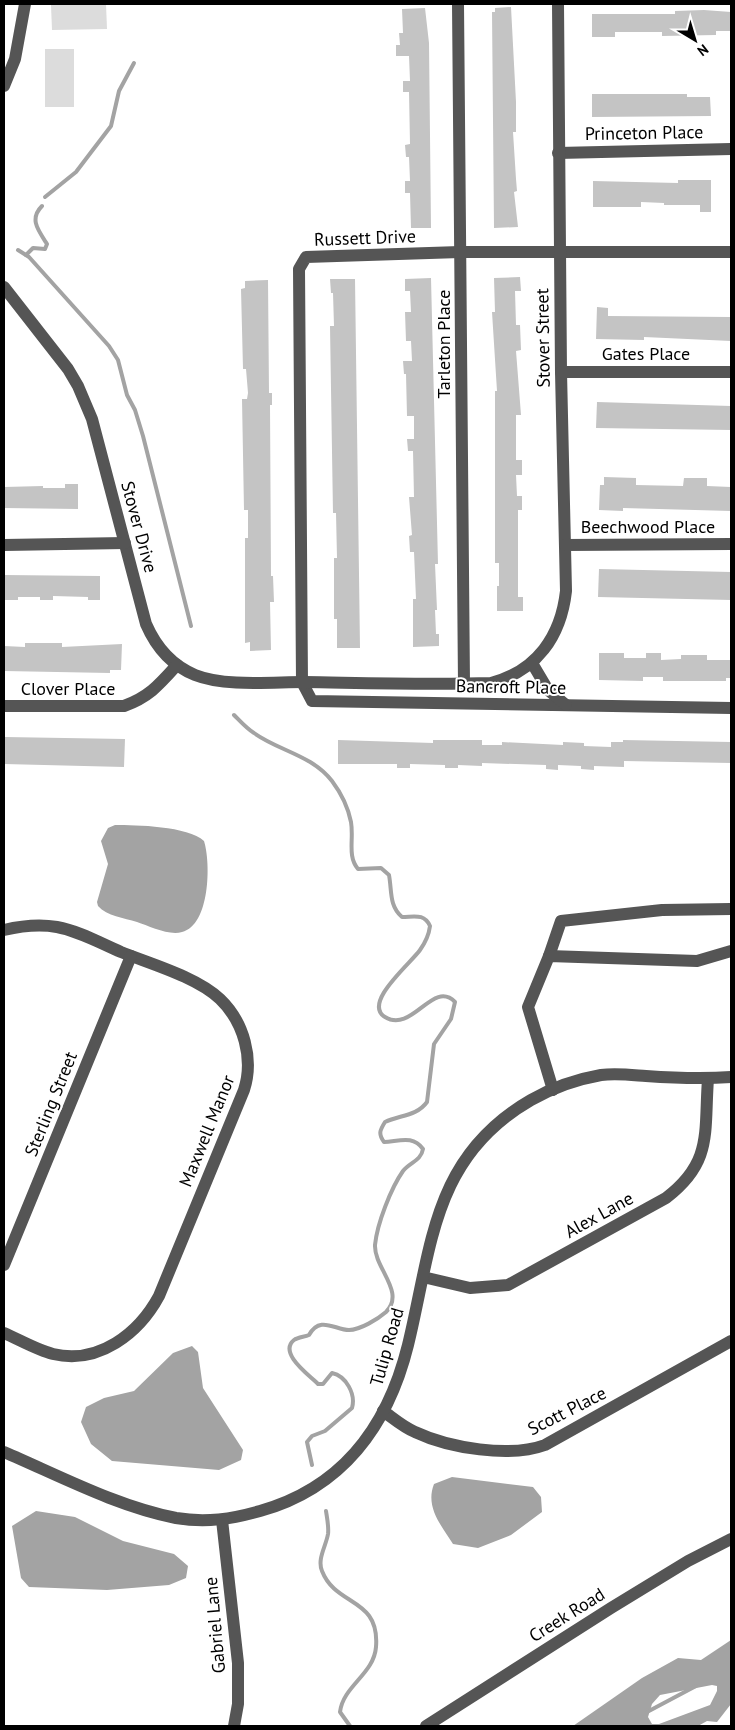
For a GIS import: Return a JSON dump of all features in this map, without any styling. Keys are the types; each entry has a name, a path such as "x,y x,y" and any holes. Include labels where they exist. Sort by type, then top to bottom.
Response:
{"street":[{"path":"4,86 15,59 25,4"},
{"name":"Tarleton Place","path":"458,4 464,684"},
{"name":"Stover Street","path":"302,682 464,684 491,683 506,680 532,663 549,644 561,619 566,591 558,153 558,4"},
{"name":"Princeton Place","path":"558,153 731,149"},
{"name":"Russett Drive","path":"302,682 299,269 306,257 460,252 731,252"},
{"name":"Stover Drive","path":"4,286 78,386 92,419 146,624 159,648 177,665 194,674 216,680 302,682"},
{"name":"Gates Place","path":"561,372 731,372"},
{"path":"4,545 125,543"},
{"name":"Beechwood Place","path":"565,545 731,544"},
{"path":"532,663 548,690 566,706"},
{"name":"Clover Place","path":"4,706 124,706 142,700 177,665"},
{"name":"Bancroft Place","path":"302,682 312,701 731,708"},
{"path":"553,1090 528,1007 561,921 662,910 731,909"},
{"name":"Maxwell Manor","path":"4,930 29,926 57,927 195,982 220,998 239,1025 247,1049 248,1076 244,1090 159,1296 141,1324 108,1348 81,1355 52,1354 4,1334"},
{"path":"549,956 697,961 731,951"},
{"name":"Sterling Street","path":"4,1265 131,956"},
{"name":"Tulip Road","path":"5,1456 148,1511 195,1520 222,1520 275,1507 297,1499 319,1486 361,1448 383,1411 401,1373 436,1219 443,1200 470,1152 484,1136 516,1110 553,1090 602,1075 708,1079 731,1077"},
{"name":"Alex Lane","path":"423,1276 470,1288 508,1285 666,1198 686,1182 700,1161 704,1144 708,1079"},
{"name":"Scott Place","path":"383,1411 402,1426 424,1436 488,1451 532,1450 545,1445 731,1341"},
{"name":"Gabriel Lane","path":"222,1520 238,1663 238,1704 234,1726"},
{"name":"Creek Road","path":"426,1726 688,1561 731,1539"}],"shaded area":[{"path":"106,4 107,29 52,30 51,5"},
{"path":"45,49 74,49 74,107 45,107"},
{"path":"115,825 174,829 196,836 204,841 207,864 206,892 198,918 191,927 177,933 165,932 111,914 98,906 97,902 108,864 101,841 108,828"},
{"path":"192,1346 198,1352 203,1388 243,1450 241,1460 219,1470 112,1461 91,1444 81,1422 86,1407 104,1398 134,1391 173,1353"},
{"path":"452,1477 533,1487 541,1497 542,1512 511,1535 478,1548 453,1544 439,1523 431,1500 434,1484"},
{"path":"36,1511 75,1517 123,1541 174,1554 188,1566 186,1578 169,1585 107,1590 29,1587 21,1578 12,1526"},
{"path":"731,1640 731,1704 717,1722 707,1721 698,1726 573,1726 642,1678 678,1658 701,1660","holes":["712,1685 717,1686 717,1691 710,1705 659,1724 652,1724 648,1717 652,1704 660,1695"]}],"building":[{"path":"511,7 516,102 516,132 513,132 517,191 514,192 518,227 494,228 492,12 495,12 495,8"},
{"path":"425,8 429,43 431,228 411,228 410,193 405,193 405,181 410,181 409,157 406,157 405,145 410,144 409,92 403,92 403,81 410,81 409,56 396,56 396,45 400,45 399,33 403,33 402,9"},
{"path":"704,10 731,12 731,31 716,31 716,35 662,36 662,32 615,32 615,37 592,37 592,14 675,14 675,11"},
{"path":"592,94 687,94 687,97 710,97 711,116 592,117"},
{"path":"678,180 711,180 711,212 700,212 700,205 664,205 664,203 641,202 641,207 593,207 593,181 678,183"},
{"path":"520,277 521,291 515,291 516,325 520,325 521,350 516,351 521,415 516,415 516,460 522,460 522,475 516,475 517,496 522,496 522,510 518,510 518,597 523,597 523,611 497,611 499,563 495,563 495,391 497,391 492,312 495,312 494,278"},
{"path":"431,278 438,564 435,564 437,610 435,610 436,634 439,634 439,646 413,647 413,599 416,599 414,552 410,552 409,536 412,535 409,497 414,497 413,451 408,451 407,439 414,439 414,416 407,416 406,374 404,374 403,361 412,361 411,341 406,341 405,312 411,312 410,291 405,291 405,279"},
{"path":"330,279 355,279 360,648 337,648 337,619 334,619 334,558 337,558 336,513 333,513 330,326 334,326 333,293 331,293"},
{"path":"268,280 269,393 272,393 272,405 270,405 271,576 273,576 274,602 270,602 271,650 250,651 250,642 245,643 245,538 248,538 248,510 244,510 242,399 247,399 248,393 246,369 243,369 241,289 245,288 245,281"},
{"path":"597,307 608,308 608,316 731,317 731,341 644,337 644,340 596,339"},
{"path":"597,402 731,406 731,430 596,428"},
{"path":"604,477 636,478 636,485 683,486 684,478 707,478 707,486 731,487 731,511 623,508 623,511 599,510 600,485 604,485"},
{"path":"65,484 78,484 78,509 4,508 4,487 43,486 43,488 65,488"},
{"path":"599,569 731,572 731,600 598,597"},
{"path":"4,575 100,576 100,600 88,600 88,597 53,596 53,600 40,600 40,597 18,597 18,600 4,600"},
{"path":"25,643 62,643 62,647 122,644 121,670 110,670 110,673 4,671 4,646 25,647"},
{"path":"599,653 624,653 624,658 646,658 646,653 661,653 661,660 681,659 681,655 707,655 707,660 731,660 731,678 726,678 726,681 663,681 663,677 643,677 643,681 599,680"},
{"path":"5,737 125,739 124,767 4,764"},
{"path":"338,740 433,743 433,740 482,740 482,745 502,745 502,742 563,745 563,742 584,743 584,746 611,747 611,742 623,742 623,740 731,742 731,763 624,761 624,767 594,766 594,770 581,769 581,766 558,765 558,770 546,769 546,765 482,763 482,766 458,765 458,768 445,768 445,765 410,764 410,768 397,768 397,764 338,764"}],"waterway":[{"path":"45,197 76,172 111,126 119,91 134,63"},
{"path":"26,255 33,248 45,249 47,244 35,220 42,206"},
{"path":"18,250 29,257 109,346 118,360 127,395 135,410 143,436 191,626"},
{"path":"234,715 254,733 305,759 324,772 338,790 348,811 352,828 353,859 358,869 381,868 389,875 393,903 398,913 402,917 422,917 430,926 420,950 384,993 380,1002 380,1011 385,1017 395,1020 404,1019 439,997 447,997 455,1002 451,1019 434,1044 427,1102 413,1113 385,1122 380,1132 384,1142 410,1140 423,1149 418,1159 403,1171 394,1187 385,1206 376,1236 376,1254 391,1288 393,1296 391,1304 383,1315 363,1326 353,1330 328,1325 318,1326 309,1335 294,1340 290,1345 292,1357 297,1364 318,1384 323,1384 332,1373 346,1382 353,1397 352,1408 325,1431 312,1436 307,1442 312,1465"},
{"path":"326,1511 328,1531 321,1557 322,1571 329,1583 337,1591 364,1610 371,1619 375,1631 376,1647 370,1665 342,1703 340,1712 350,1726"},
{"path":"647,1712 696,1686"}]}
